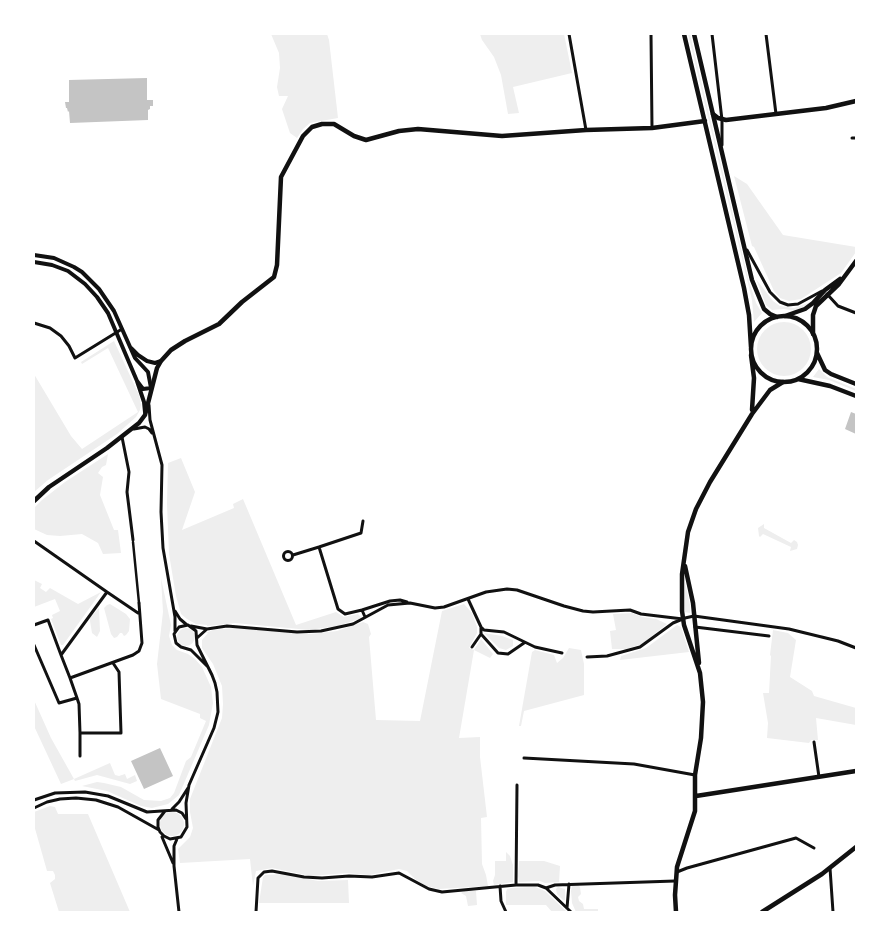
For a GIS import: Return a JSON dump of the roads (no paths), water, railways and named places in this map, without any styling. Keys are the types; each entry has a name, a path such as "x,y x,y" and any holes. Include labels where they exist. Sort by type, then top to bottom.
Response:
{"main road":[{"path":"684,34 749,315 754,378 752,414"},
{"path":"694,34 752,280 760,303 767,312 777,317"},
{"path":"713,114 722,120 826,108 856,101"},
{"path":"34,501 49,487 133,429 145,415 157,368 161,361 178,345 219,324 274,276 278,265 281,177 303,136 312,127 322,124 334,124 354,136 366,140 405,130 418,129 444,130 488,136 652,128 705,121"},
{"path":"751,347 753,338 760,326 768,320 805,309 845,276 856,261"},
{"path":"826,292 814,310 812,323 817,350 825,370 856,384"},
{"path":"785,316 801,321 813,334"},
{"path":"798,379 811,367 817,350"},
{"path":"751,355 756,368 762,374 782,382"},
{"path":"700,673 683,619 684,563 688,532 696,509 752,414 770,390 782,382 798,379 830,386 856,396"},
{"path":"676,912 675,881 682,850 692,823 696,796 695,775 701,738 703,702 694,616 684,563"},
{"path":"696,796 856,772"},
{"path":"762,912 830,868 856,847"}],"street":[{"path":"569,34 586,130"},
{"path":"651,34 652,128"},
{"path":"712,34 722,120 722,154"},
{"path":"766,34 776,114"},
{"path":"744,246 770,292 780,302 788,305 798,304 826,292 838,306 856,313"},
{"path":"34,255 54,258 82,272 104,295 135,358 148,372 151,388 144,390 137,381"},
{"path":"34,262 60,268 80,280 102,303 137,381 144,402 145,415"},
{"path":"34,324 50,328 61,336 75,358 122,329"},
{"path":"129,345 147,361 161,361"},
{"path":"149,401 150,420 162,465 163,548 173,608 174,637 176,643 195,653 207,666"},
{"path":"133,429 147,428 154,436"},
{"path":"70,678 133,655 139,651 142,643 127,492 129,472 122,438"},
{"path":"293,554 361,533 364,521"},
{"path":"34,541 138,613"},
{"path":"319,546 336,603 340,612 348,614 396,600 439,607 486,592 512,589 583,611 630,610 641,614 683,619"},
{"path":"61,655 107,592"},
{"path":"468,599 481,634 495,651 500,654 508,654 524,643"},
{"path":"175,631 179,627 189,626 207,629 236,626 310,632 346,626 384,606 410,603"},
{"path":"34,800 55,793 85,792 108,796 142,812 152,813 172,809 179,802 189,785 214,728 218,712 217,692 199,650 196,631 180,619 173,608"},
{"path":"362,610 366,617"},
{"path":"587,657 607,656 640,647 672,623 694,616 789,629 838,641 856,648"},
{"path":"34,625 48,620 70,678 79,704 80,756"},
{"path":"480,627 488,631 504,632 524,643 562,653"},
{"path":"695,627 769,636"},
{"path":"186,648 192,646 207,629"},
{"path":"472,647 481,634"},
{"path":"689,640 696,638"},
{"path":"34,645 59,704 77,698"},
{"path":"80,733 121,733 119,672 113,663"},
{"path":"814,742 819,777"},
{"path":"524,758 634,764 695,775"},
{"path":"34,808 60,799 96,800 118,807 170,839 177,838 186,831 186,803 189,785"},
{"path":"516,786 516,885"},
{"path":"172,809 179,811 186,820"},
{"path":"165,811 158,820 160,832 174,866"},
{"path":"177,838 174,846 174,866 179,912"},
{"path":"677,872 796,838 814,848"},
{"path":"830,868 833,912"},
{"path":"256,912 258,878 261,873 279,871 304,877 322,878 367,877 399,872 430,889 442,892 500,886 538,885 546,888 571,912"},
{"path":"546,888 568,884 675,881"},
{"path":"568,884 568,908"},
{"path":"500,886 501,901 506,912"}]}
